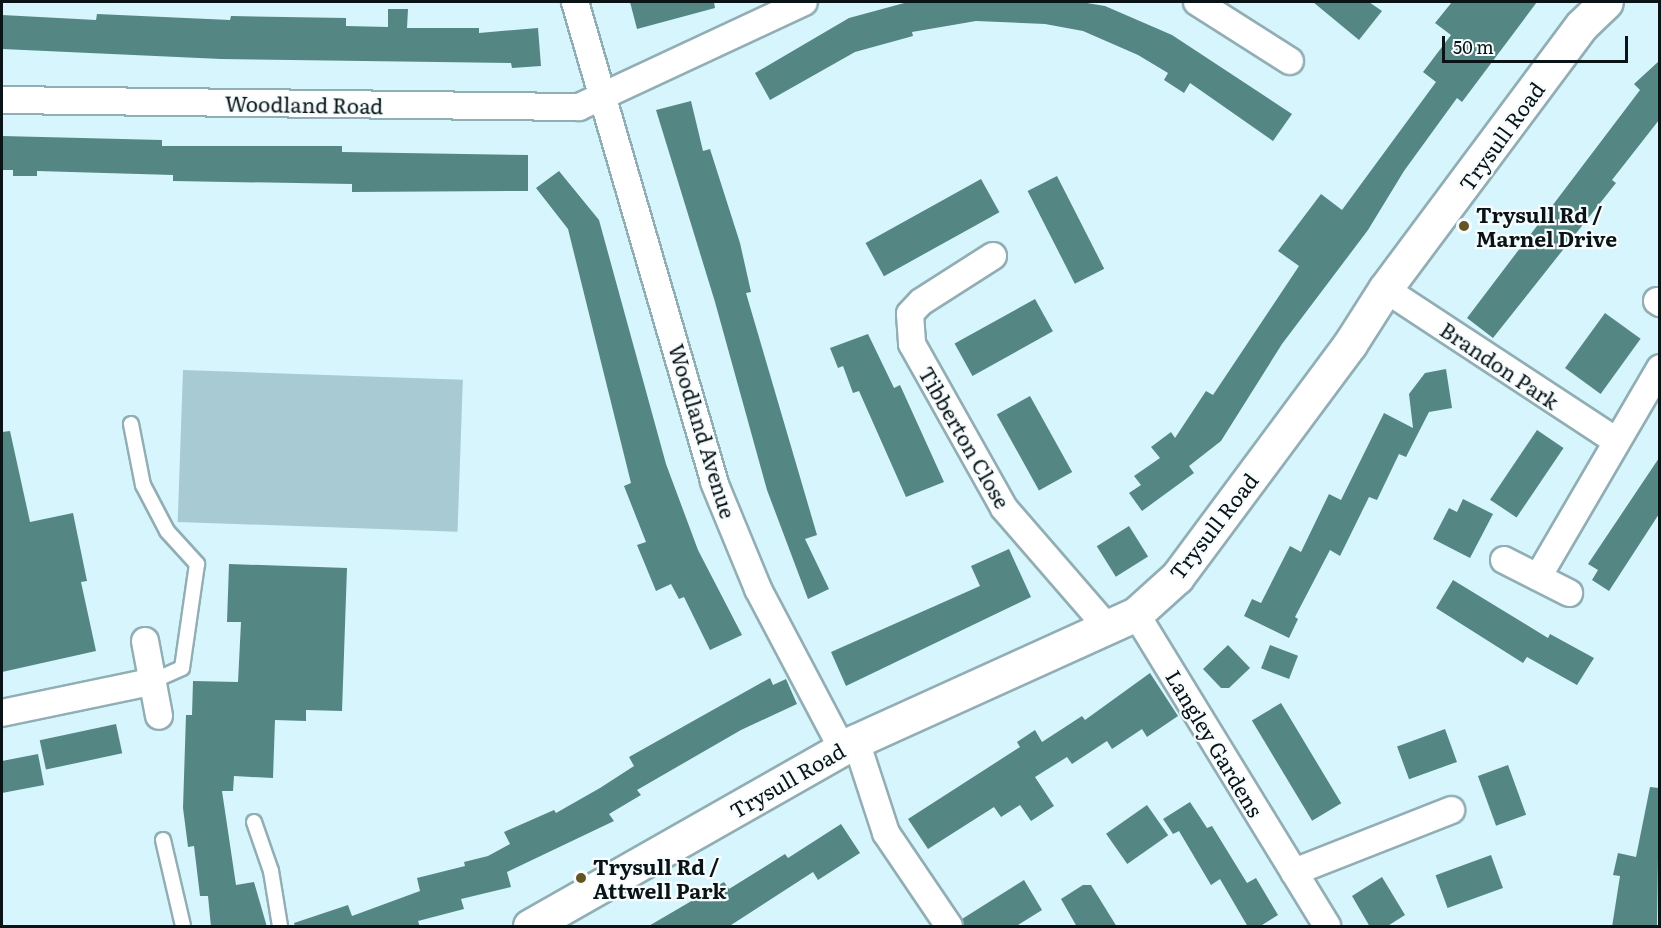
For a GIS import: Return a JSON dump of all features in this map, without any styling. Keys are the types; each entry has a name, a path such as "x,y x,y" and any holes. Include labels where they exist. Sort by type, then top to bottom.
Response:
{"street":[{"name":"Woodland Avenue","path":"575,2 606,98 714,482 758,589 849,745 886,833 949,927"},
{"name":"Woodland Road","path":"2,100 579,107 606,98 717,40 804,2"},
{"path":"1197,2 1290,61"},
{"name":"Trysull Road","path":"530,927 849,745 973,684 1122,621 1177,577 1350,344 1385,289 1582,25 1606,2"},
{"name":"Tibberton Close","path":"993,256 921,302 910,314 912,344 1004,508 1122,621"},
{"name":"Brandon Park","path":"1385,289 1616,441"},
{"path":"1538,577 1659,368"},
{"path":"1504,560 1569,593"},
{"name":"Langley Gardens","path":"1122,621 1294,872 1328,927"},
{"path":"144,641 159,716"},
{"path":"2,713 151,682"},
{"path":"1294,872 1451,810"}],"lane":[{"path":"131,424 143,486 167,531 197,564 182,668 151,682"},
{"path":"254,822 271,871 280,927"},
{"path":"164,840 183,927"}],"shaded area":[{"path":"183,370 463,380 458,532 178,522"}],"building":[{"path":"630,2 714,2 715,8 637,29"},
{"path":"908,2 1081,2 1105,6 1172,35 1292,114 1273,141 1190,83 1184,93 1164,80 1168,73 1138,55 1083,31 1045,24 976,21 912,32 913,36 855,52 770,100 755,73 849,18"},
{"path":"1313,2 1369,2 1382,11 1359,40"},
{"path":"1452,2 1537,2 1462,102 1457,98 1404,171 1368,230 1282,344 1221,441 1189,466 1194,473 1142,511 1129,493 1141,485 1134,476 1160,458 1151,447 1171,432 1175,438 1206,391 1213,395 1299,266 1278,251 1321,194 1342,210 1436,82 1423,72 1451,35 1435,23"},
{"path":"388,9 408,9 407,28 479,28 479,33 538,28 541,66 512,68 511,63 221,59 2,49 2,15 96,20 97,14 230,20 231,16 346,18 346,26 388,27"},
{"path":"1659,61 1659,120 1612,180 1616,183 1493,338 1467,318 1640,90 1634,84"},
{"path":"691,101 703,151 710,149 740,243 751,292 746,293 817,535 805,539 829,589 808,599 767,490 715,302 656,110"},
{"path":"2,136 162,140 162,146 342,146 342,152 528,155 528,191 352,192 352,184 173,181 173,175 37,171 37,176 13,176 13,170 2,170"},
{"path":"559,171 599,220 666,464 698,550 742,635 710,650 684,597 679,599 671,584 656,591 637,545 646,542 624,486 631,483 568,229 536,188"},
{"path":"1057,176 1104,269 1075,284 1028,191"},
{"path":"981,179 999,212 884,276 866,243"},
{"path":"1035,299 1053,331 972,376 955,344"},
{"path":"1605,313 1641,339 1601,394 1565,368"},
{"path":"868,334 894,388 900,385 944,482 906,497 859,391 853,393 843,366 838,368 830,348"},
{"path":"1446,369 1452,408 1429,412 1406,457 1399,454 1377,500 1369,497 1340,556 1330,550 1295,617 1298,619 1289,638 1244,616 1252,599 1261,603 1290,546 1301,552 1329,494 1341,500 1384,413 1413,428 1409,394 1425,373"},
{"path":"1030,396 1072,472 1039,491 997,414"},
{"path":"1537,430 1564,448 1517,518 1490,500"},
{"path":"10,431 30,522 73,513 87,581 81,582 96,651 2,672 2,432"},
{"path":"1659,458 1659,514 1609,591 1592,580 1598,570 1588,564"},
{"path":"1463,499 1493,514 1470,558 1433,539 1449,508 1457,512"},
{"path":"1129,526 1148,557 1116,577 1097,546"},
{"path":"1009,549 1031,597 846,686 831,652 980,586 971,566"},
{"path":"229,564 347,568 342,711 306,710 306,721 275,720 273,778 234,776 233,791 222,791 236,885 254,882 267,927 211,927 208,896 200,896 194,846 188,847 183,808 186,715 192,715 193,681 238,682 241,622 227,622"},
{"path":"1453,580 1548,638 1550,634 1594,658 1577,685 1527,657 1523,663 1436,608"},
{"path":"1228,645 1250,668 1229,688 1221,688 1203,669"},
{"path":"1270,645 1298,656 1289,679 1261,668"},
{"path":"1150,673 1178,716 1147,737 1142,729 1112,749 1107,741 1072,764 1067,757 1035,777 1054,806 1031,821 1020,805 1001,817 994,807 928,849 908,819 1020,747 1017,742 1035,730 1042,742 1082,716 1085,720"},
{"path":"770,678 773,685 786,679 797,704 741,730 637,790 641,795 609,814 614,821 507,872 511,887 461,899 464,909 418,921 420,927 295,927 294,923 348,905 352,916 420,891 417,878 465,866 464,862 488,856 510,844 504,832 554,810 556,813 600,788 634,766 629,757"},
{"path":"1281,703 1341,803 1312,821 1252,721"},
{"path":"116,724 122,753 46,770 40,740"},
{"path":"1445,729 1457,762 1409,779 1397,746"},
{"path":"38,754 44,785 2,793 2,761"},
{"path":"1508,765 1526,815 1496,826 1478,776"},
{"path":"1650,787 1659,788 1657,927 1612,927 1620,876 1613,875 1618,853 1636,857"},
{"path":"1190,802 1207,828 1212,826 1247,883 1256,878 1278,915 1259,927 1248,927 1220,879 1211,885 1179,831 1173,834 1163,819"},
{"path":"1147,805 1168,835 1127,864 1106,834"},
{"path":"841,824 860,853 818,880 813,872 728,927 647,927 724,882 729,889 785,854 788,858"},
{"path":"1491,855 1503,888 1448,908 1436,875"},
{"path":"1382,877 1405,915 1386,927 1370,927 1352,896"},
{"path":"1024,880 1042,910 1015,927 964,927 962,919"},
{"path":"1083,885 1091,885 1117,927 1077,927 1061,899"}],"place":[{"name":"Trysull Rd / Marnel Drive","path":"1464,226"},
{"name":"Trysull Rd / Attwell Park","path":"581,878"}]}
